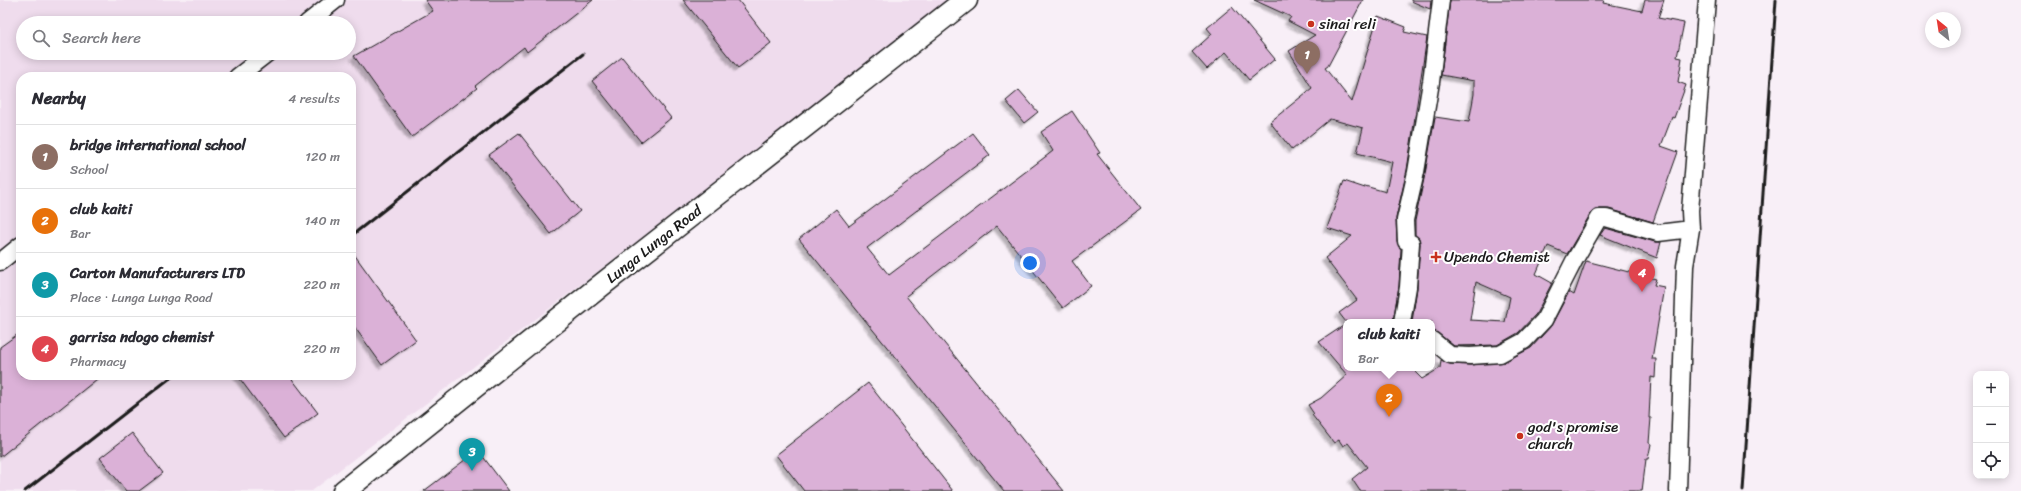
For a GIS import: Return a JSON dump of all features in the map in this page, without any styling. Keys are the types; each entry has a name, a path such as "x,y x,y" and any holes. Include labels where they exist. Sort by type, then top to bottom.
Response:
{"main road":[{"name":"Lunga Lunga Road","path":"344,491 604,283 966,0"}],"street":[{"path":"316,16 336,0"},
{"path":"1403,319 1408,287 1411,243 1406,241 1405,220 1418,165 1431,82 1441,0"},
{"path":"1678,491 1685,266 1691,229 1690,211 1707,0"},
{"path":"243,72 259,60"},
{"path":"1435,342 1450,355 1470,356 1500,354 1524,341 1544,320 1574,261 1600,218 1606,218 1658,233 1691,229"},
{"path":"0,262 16,249"}],"shaded area":[{"path":"0,0 951,0 312,491 0,491"}],"building":[{"path":"425,0 593,0 527,52 524,47 475,86 477,88 412,137 356,59 356,55 433,11"},
{"path":"683,0 738,0 771,43 738,68"},
{"path":"1254,0 1363,0 1328,66 1325,68 1352,102 1378,16 1406,27 1404,32 1427,37 1407,170 1396,218 1397,241 1401,249 1399,286 1394,319 1344,319 1339,313 1357,300 1325,258 1352,236 1327,228 1344,181 1365,188 1365,186 1386,192 1392,162 1357,153 1363,128 1330,119 1292,150 1270,122 1312,88 1289,51 1315,35 1288,21 1291,17"},
{"path":"1431,0 1430,9 1411,1"},
{"path":"1450,0 1604,0 1603,3 1642,11 1645,0 1664,0 1658,18 1684,23 1677,57 1682,58 1678,82 1686,85 1674,118 1672,117 1661,146 1678,152 1653,222 1609,209 1599,209 1591,213 1567,254 1548,246 1536,274 1552,283 1536,314 1518,333 1497,345 1454,346 1435,332 1435,319 1412,319 1417,288 1420,244 1419,238 1415,235 1415,221 1435,117 1469,122 1474,94 1474,81 1441,75","holes":["1476,282 1510,297 1505,322 1470,320"]},
{"path":"1232,7 1275,59 1249,80 1226,52 1207,69 1192,52 1212,34 1207,28"},
{"path":"622,57 671,118 641,142 592,81"},
{"path":"1019,90 1038,112 1024,123 1006,101"},
{"path":"1072,111 1100,153 1097,154 1141,210 1072,261 1091,286 1063,308 997,226 906,296 1064,491 1004,491 799,239 836,209 849,226 973,133 990,155 867,248 889,275 1053,151 1041,132"},
{"path":"519,133 580,211 551,234 489,155"},
{"path":"1605,228 1655,242 1661,242 1657,258 1600,235"},
{"path":"356,257 416,340 382,365 356,329"},
{"path":"1586,261 1656,279 1654,285 1664,287 1652,359 1656,359 1655,378 1651,377 1649,418 1651,418 1649,443 1651,444 1648,459 1646,459 1642,491 1360,491 1352,479 1367,467 1348,443 1343,446 1339,440 1334,443 1312,415 1314,414 1308,405 1321,398 1347,375 1344,371 1414,371 1422,379 1440,368 1441,360 1450,364 1470,365 1504,362 1531,348 1551,326 1569,292 1574,295"},
{"path":"1343,326 1343,370 1319,342"},
{"path":"16,336 16,380 96,380 0,457 0,347"},
{"path":"241,380 293,380 318,413 284,438"},
{"path":"868,383 953,491 804,491 776,455"},
{"path":"132,433 163,473 139,491 126,491 100,458"},
{"path":"478,450 509,491 424,491"}],"railway":[{"path":"1743,491 1776,0"},
{"path":"356,232 583,54"},
{"path":"25,491 168,380"}],"place":[{"name":"sinai reli","path":"1311,24"},
{"name":"bridge international school","path":"1307,74"},
{"name":"Upendo Chemist","path":"1436,257"},
{"name":"garrisa ndogo chemist","path":"1642,292"},
{"name":"club kaiti","path":"1389,417"},
{"name":"god's promise church","path":"1520,436"},
{"name":"Carton Manufacturers LTD","path":"472,471"}]}
